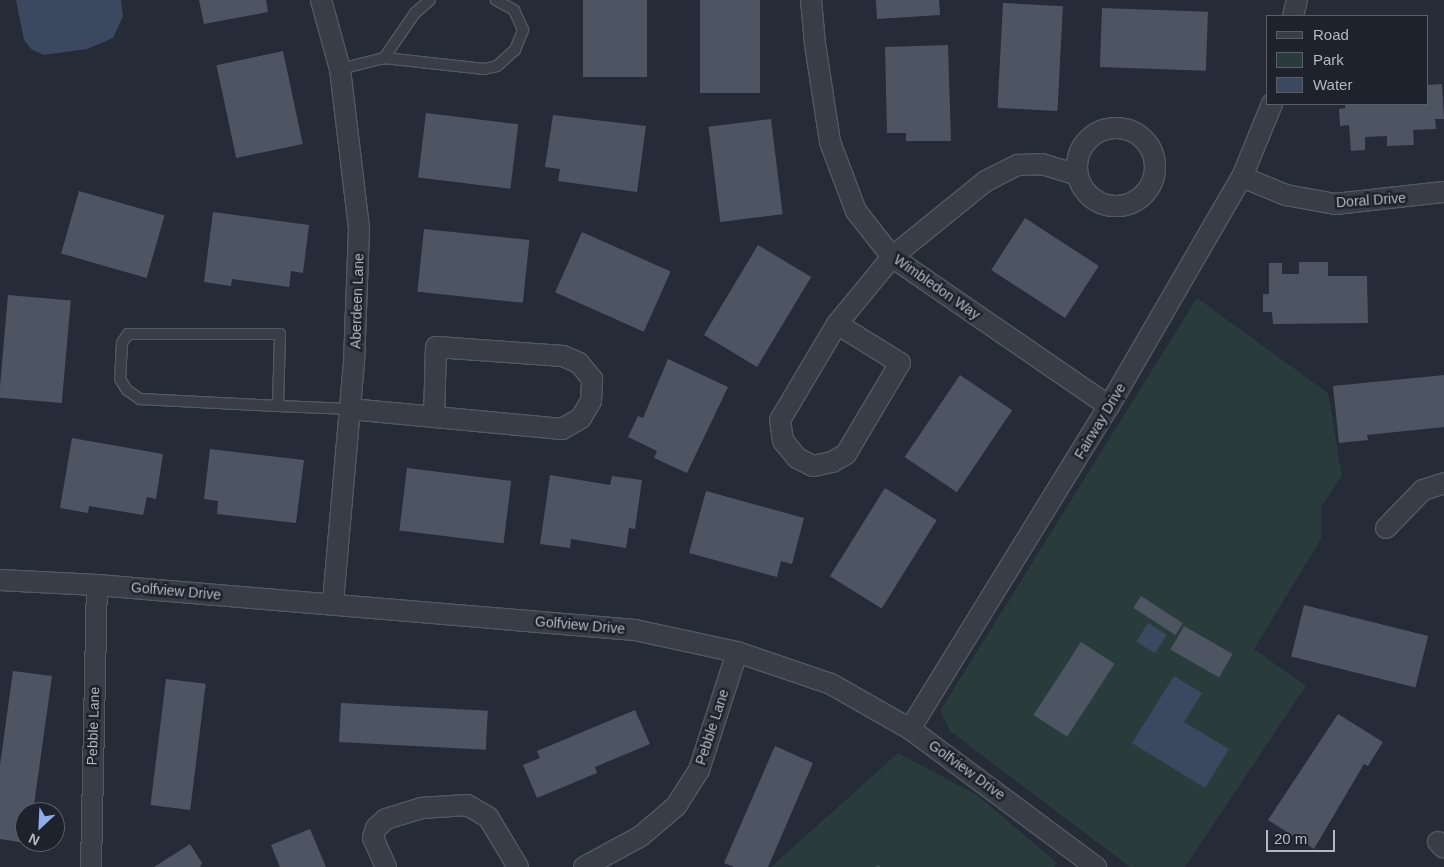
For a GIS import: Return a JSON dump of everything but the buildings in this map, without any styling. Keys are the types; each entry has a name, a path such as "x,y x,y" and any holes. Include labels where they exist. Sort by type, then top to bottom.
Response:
{"street":[{"name":"Aberdeen Lane","path":"321,0 340,69 359,228 350,409 333,604"},
{"name":"Wimbledon Way","path":"811,0 814,44 830,142 856,211 892,257 1109,406"},
{"path":"1293,15 1297,0"},
{"name":"Fairway Drive","path":"910,729 1109,406 1242,177 1272,105"},
{"path":"838,324 900,364 846,454 832,462 813,466 797,458 783,441 780,420 838,324 892,257 986,181 1018,165 1042,164 1078,175"},
{"name":"Doral Drive","path":"1242,177 1286,195 1335,204 1444,192"},
{"path":"350,409 434,417 562,429 581,418 591,402 592,379 579,363 563,356 436,347 434,417"},
{"path":"1386,528 1423,490 1444,483"},
{"name":"Golfview Drive","path":"0,580 97,585 635,630 737,652 831,684 910,729 1096,867"},
{"name":"Pebble Lane","path":"91,867 97,585"},
{"name":"Pebble Lane","path":"584,867 641,836 676,806 699,770 737,652"},
{"path":"386,867 373,838 376,828 386,819 421,808 467,805 488,817 518,867"}],"lane":[{"path":"384,58 415,13 430,0"},
{"path":"340,69 384,58 484,69 497,66 515,50 522,30 514,10 496,0"},
{"path":"278,406 280,334 128,334 122,343 120,380 127,390 140,399 278,406 350,409"}],"path":[{"path":"876,867 882,867"}],"green space":[{"path":"1197,298 1328,393 1342,476 1321,507 1321,539 1254,649 1306,686 1185,867 1130,867 950,731 940,711"},
{"path":"898,753 977,795 1056,862 1055,867 771,867"}],"water":[{"path":"16,0 121,0 123,16 113,38 87,49 44,55 31,49 24,40"},
{"path":"1148,623 1167,635 1155,653 1136,642"},
{"path":"1174,676 1202,693 1184,722 1229,749 1205,788 1132,743"}]}
